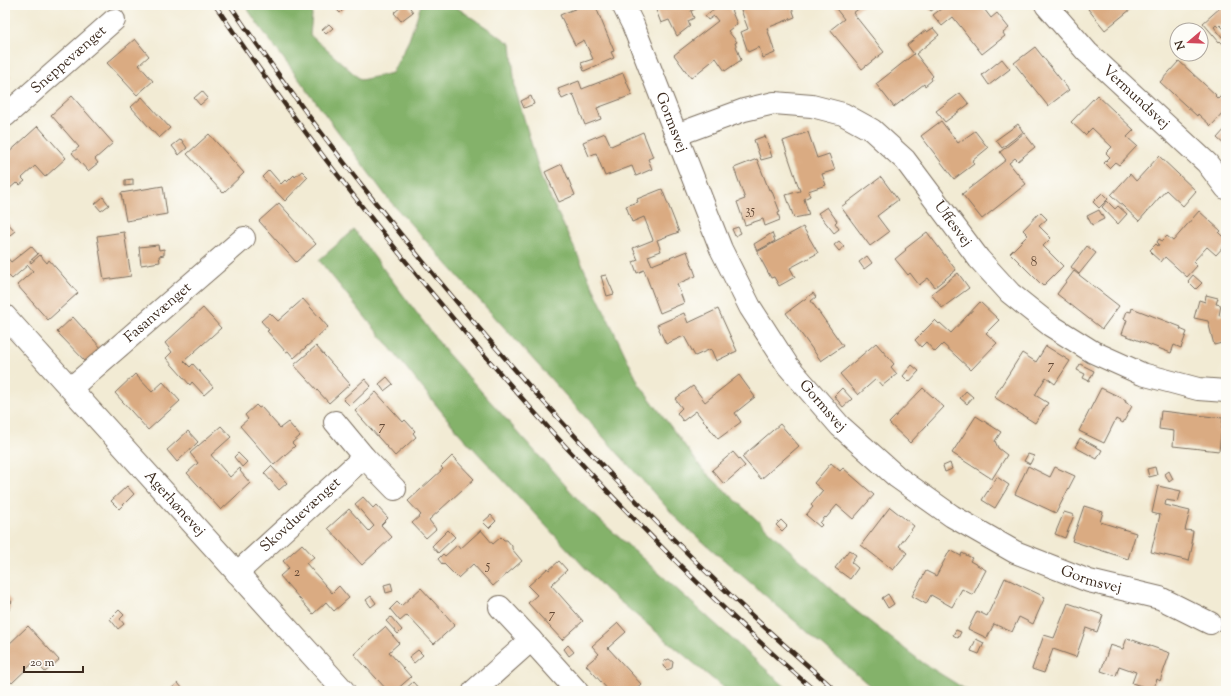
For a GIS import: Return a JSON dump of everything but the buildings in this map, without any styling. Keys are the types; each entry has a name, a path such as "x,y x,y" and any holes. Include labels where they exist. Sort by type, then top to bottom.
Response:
{"street":[{"name":"Gormsvej","path":"623,5 633,25 721,249 750,307 788,366 840,426 897,477 952,516 1015,552 1090,581 1160,598 1210,623"},
{"name":"Vermundsvej","path":"1046,5 1087,52 1207,163 1226,188"},
{"name":"Sneppevænget","path":"5,116 114,20"},
{"name":"Uffesvej","path":"676,135 744,110 774,103 812,106 843,114 872,130 905,160 979,259 1010,293 1050,326 1093,352 1142,374 1198,389 1226,392"},
{"name":"Fasanvænget","path":"71,388 244,238"},
{"name":"Agerhønevej","path":"5,316 344,691"},
{"path":"335,422 364,457 395,489"},
{"name":"Skovduevænget","path":"237,573 364,457"},
{"path":"500,607 577,691"},
{"path":"474,691 531,640"}],"green space":[{"path":"245,5 313,5 310,35 361,80 392,73 409,40 421,5 453,5 511,44 515,88 542,180 639,384 703,470 851,607 923,663 968,691 876,691 680,522 389,200"},
{"path":"354,230 447,353 582,504 790,691 729,691 605,589 458,432 319,260"}],"railway":[{"path":"215,5 294,117 376,225 508,382 584,467 680,566 746,630 815,691"},
{"path":"230,5 300,105 337,154 452,297 532,389 615,479 701,567 760,623 836,691"}]}
